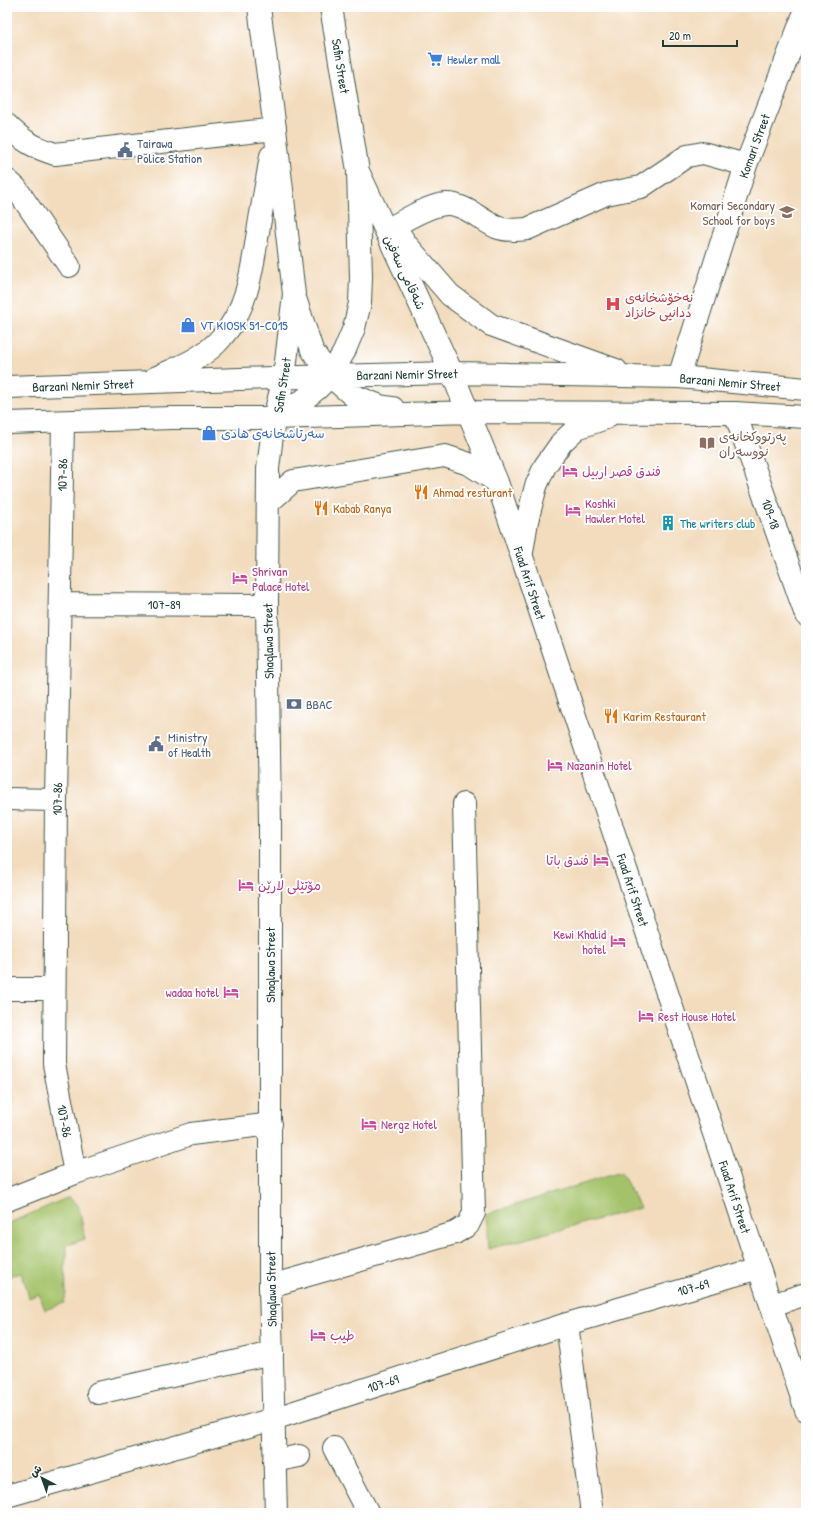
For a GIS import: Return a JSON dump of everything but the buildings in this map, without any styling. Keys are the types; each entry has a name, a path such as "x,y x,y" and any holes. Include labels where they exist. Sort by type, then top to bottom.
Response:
{"main road":[{"name":"Safin Street","path":"259,7 294,294 284,378 274,418"},
{"name":"Safin Street","path":"274,418 317,390 330,376 344,352 354,328 360,302 361,278 358,171 331,7"},
{"name":"Komari Street","path":"679,377 746,165 806,9"},
{"path":"7,125 20,138 37,148 55,154 275,129 250,280 241,308 233,323 222,338 206,352 189,363 142,383"},
{"path":"394,226 421,211 446,204 465,209 497,228 513,230 527,229 606,194 641,187 687,156 703,153 746,165"},
{"path":"358,171 406,244 450,295 491,325 634,376"},
{"name":"شەقامی سەفین","path":"358,171 452,373"},
{"path":"7,180 16,188 69,266"},
{"path":"294,294 312,350 330,376 352,395 380,406 426,414"},
{"name":"Barzani Nemir Street","path":"7,387 452,373 679,377 806,389"},
{"name":"Fuad Arif Street","path":"452,373 497,482 806,1410"},
{"path":"7,423 172,418 274,418 469,412 735,413 806,417"},
{"path":"521,555 527,521 536,486 545,466 562,442 577,428 620,413"},
{"name":"109-18","path":"735,413 806,615"},
{"name":"Shaqlawa Street","path":"274,418 268,469 267,605 270,822 270,1286 276,1513"},
{"name":"107-86","path":"63,422 56,800 54,1064 75,1173"},
{"path":"268,503 293,480 445,456 469,464 497,482"},
{"name":"107-89","path":"60,604 267,605"},
{"path":"7,799 56,800"},
{"path":"270,1286 455,1233 468,1226 474,1213 464,804"},
{"path":"7,989 54,989"},
{"path":"7,1200 75,1173 191,1134 271,1124"},
{"name":"107-69","path":"7,1496 273,1419 567,1324 759,1268"},
{"path":"772,1305 806,1294"},
{"path":"567,1324 592,1513"},
{"path":"98,1393 272,1353"},
{"path":"334,1448 368,1513"},
{"path":"274,1462 299,1456"}],"green space":[{"path":"621,1172 640,1208 488,1249 486,1214"},
{"path":"69,1197 79,1207 85,1239 67,1245 65,1263 66,1293 64,1303 45,1310 39,1294 29,1298 22,1273 7,1276 7,1224"}],"place":[{"name":"Hewler mall","path":"435,59"},
{"name":"Tairawa Police Station","path":"125,150"},
{"name":"Komari Secondary School for boys","path":"787,212"},
{"name":"نەخۆشخانەی ددانیی خانزاد","path":"613,304"},
{"name":"VT KIOSK 51-C015","path":"188,325"},
{"name":"سەرتاشخانەی ھادی","path":"209,433"},
{"name":"پەرتووکخانەی نووسەران","path":"707,443"},
{"name":"فندق قصر اربيل","path":"570,471"},
{"name":"Ahmad resturant","path":"421,492"},
{"name":"Kabab Ranya","path":"321,508"},
{"name":"Koshki Hawler Motel","path":"573,510"},
{"name":"The writers club","path":"668,523"},
{"name":"Shrivan Palace Hotel","path":"240,578"},
{"name":"BBAC","path":"294,704"},
{"name":"Karim Restaurant","path":"611,716"},
{"name":"Ministry of Health","path":"156,744"},
{"name":"Nazanin Hotel","path":"555,765"},
{"name":"فندق باتا","path":"601,860"},
{"name":"مۆتێلی لارێن","path":"246,885"},
{"name":"Kewi Khalid hotel","path":"618,941"},
{"name":"wadaa hotel","path":"231,992"},
{"name":"Rest House Hotel","path":"646,1016"},
{"name":"Nergz Hotel","path":"369,1124"},
{"name":"طيب","path":"318,1335"}]}
